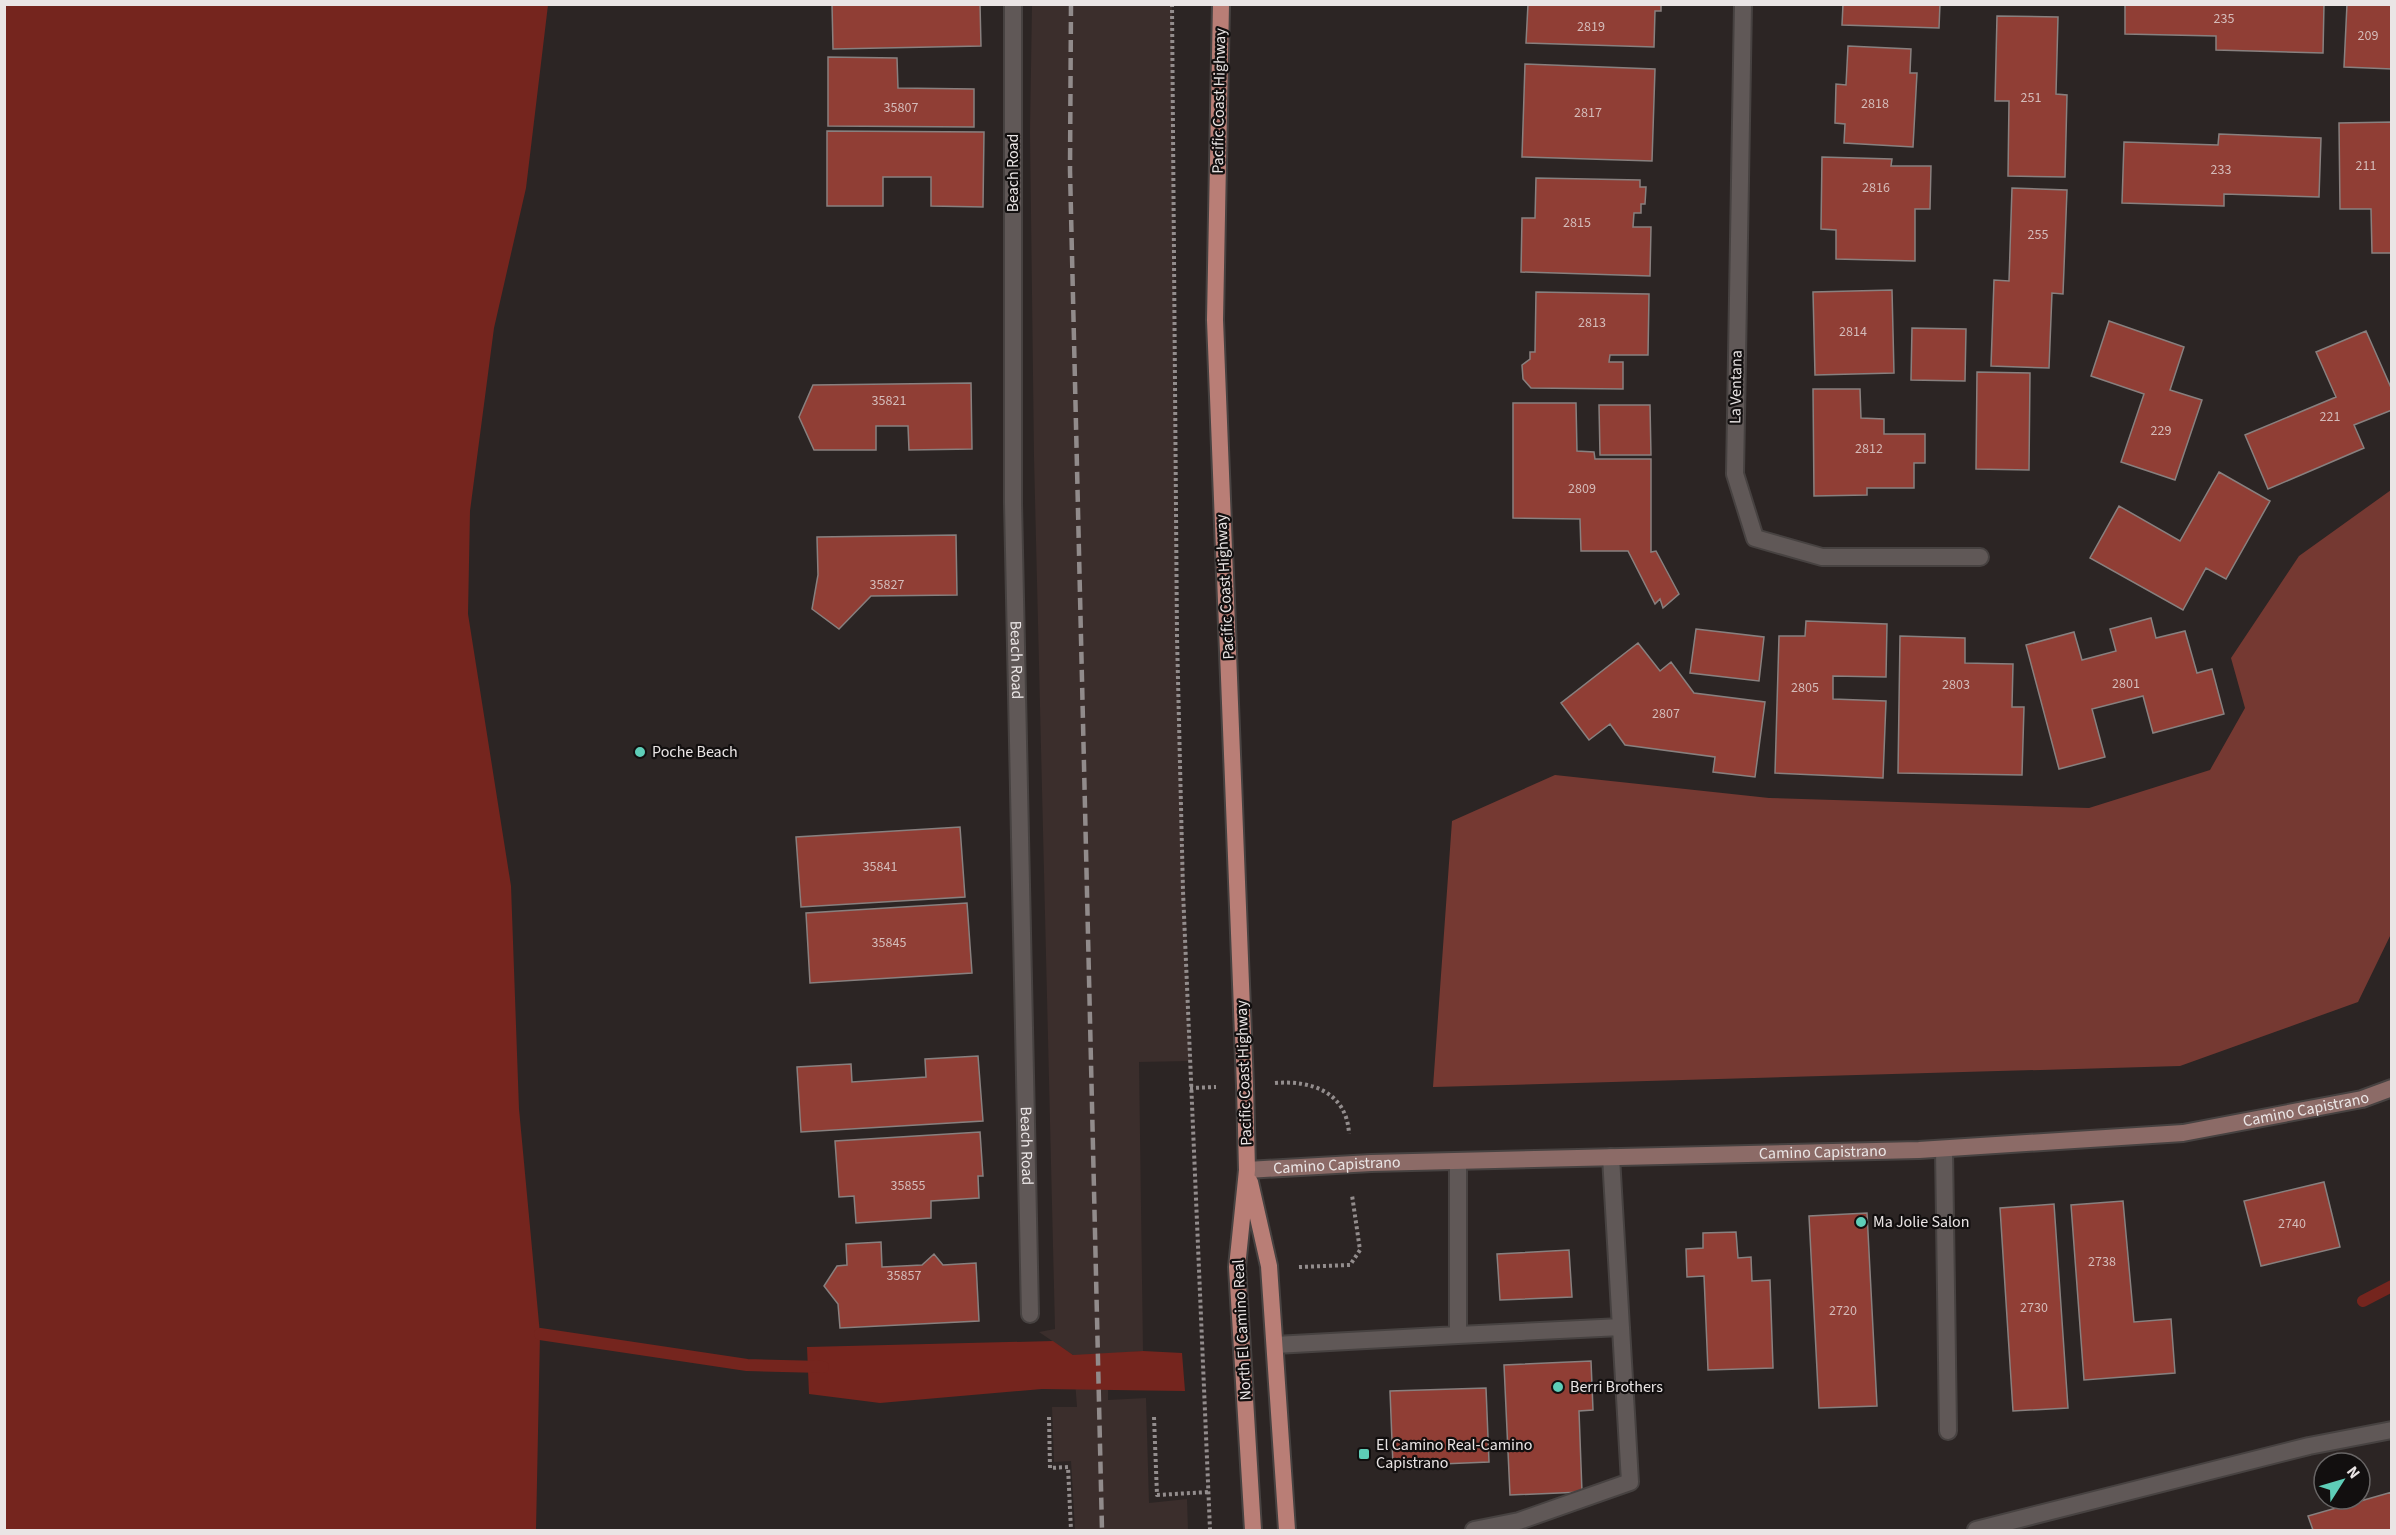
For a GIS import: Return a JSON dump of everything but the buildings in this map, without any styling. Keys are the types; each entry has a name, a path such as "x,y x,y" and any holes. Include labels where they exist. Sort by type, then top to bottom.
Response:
{"main road":[{"name":"Pacific Coast Highway","path":"1221,4 1215,320 1247,1170"},
{"name":"Camino Capistrano","path":"1247,1170 1458,1161 1944,1149 2183,1133 2362,1099 2391,1088"},
{"name":"North El Camino Real","path":"1247,1170 1269,1266 1287,1530"},
{"name":"North El Camino Real","path":"1247,1170 1237,1268 1253,1530"}],"street":[{"name":"Beach Road","path":"1013,4 1013,515 1030,1314"},
{"name":"La Ventana","path":"1743,4 1734,474 1755,538 1822,557 1980,557"},
{"path":"1944,1149 1948,1431"},
{"path":"1474,1530 1519,1521 1630,1482 1611,1157"},
{"path":"1458,1161 1458,1335"},
{"path":"1275,1345 1621,1327"},
{"path":"1976,1530 2309,1446 2391,1430"}],"path":[{"path":"1172,4 1176,637 1182,879 1210,1530"},
{"path":"1291,1082 1320,1088 1330,1094 1348,1117"},
{"path":"1311,1268 1350,1265 1360,1250 1353,1211"},
{"path":"1154,1416 1157,1495 1209,1492"},
{"path":"1049,1417 1050,1468 1068,1467 1071,1530"}],"shaded area":[{"path":"5,4 548,5 526,188 494,328 470,511 468,614 511,886 519,1109 540,1334 536,1530 5,1530"},
{"path":"1032,5 1172,5 1177,637 1190,1061 1139,1062 1143,1351 1108,1354 1108,1400 1146,1398 1149,1503 1187,1499 1188,1530 1075,1530 1071,1461 1054,1462 1052,1407 1077,1407 1073,1355 1039,1332 1055,1329 1034,457 1030,132"},
{"path":"2391,490 2391,934 2358,1002 2180,1066 1433,1087 1452,821 1555,775 1769,798 2089,808 2210,770 2245,708 2231,658 2299,556"},
{"path":"1053,1341 1073,1355 1143,1351 1182,1353 1185,1391 1042,1389 880,1403 809,1394 807,1347"}],"waterway":[{"path":"2363,1301 2392,1286"},
{"path":"540,1334 747,1365 823,1367"}],"railway":[{"path":"1071,4 1070,170 1102,1530"}],"place":[{"name":"Poche Beach","path":"640,752"},
{"name":"Ma Jolie Salon","path":"1861,1222"},
{"name":"Berri Brothers","path":"1558,1387"},
{"name":"El Camino Real-Camino Capistrano","path":"1364,1454"}]}
